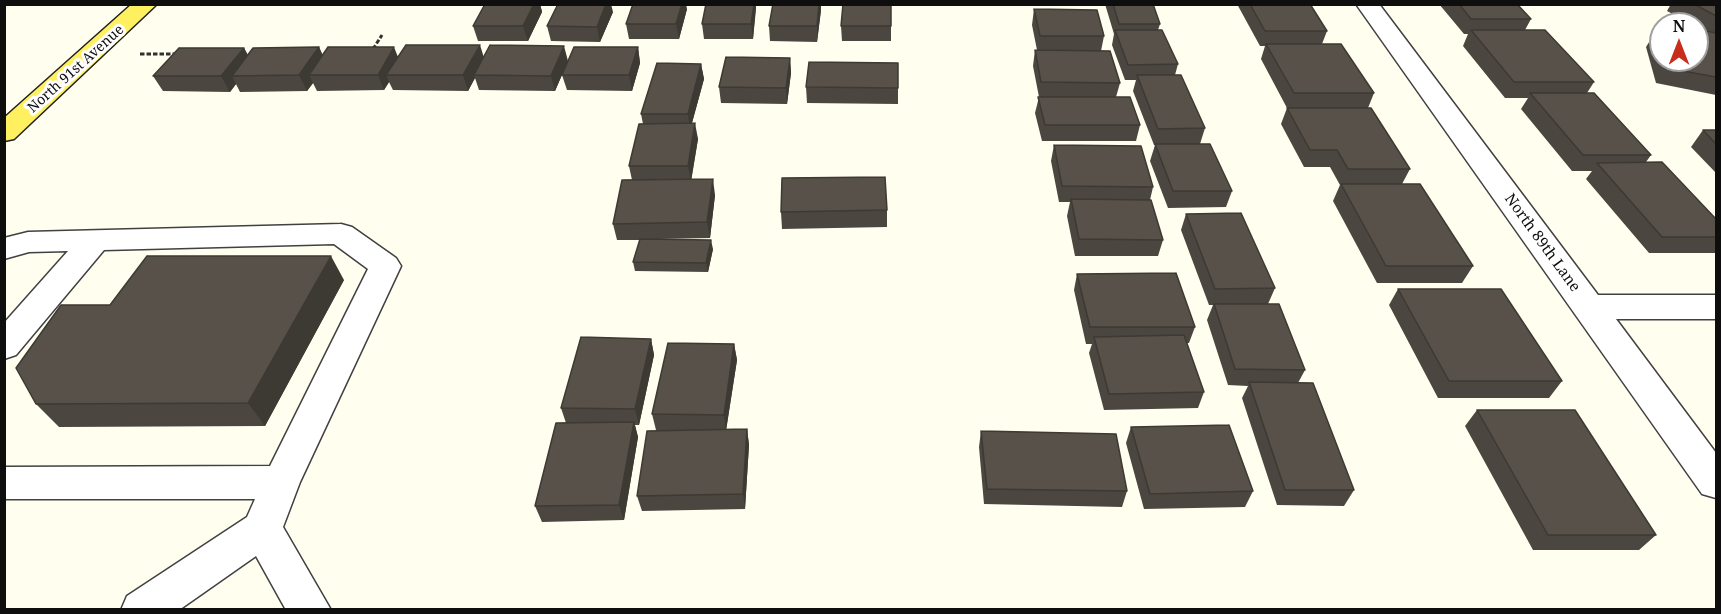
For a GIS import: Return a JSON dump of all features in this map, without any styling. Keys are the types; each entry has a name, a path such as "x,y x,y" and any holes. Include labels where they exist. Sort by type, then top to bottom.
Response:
{"main road":[{"name":"North 91st Avenue","path":"4,133 146,4"}],"street":[{"name":"North 89th Lane","path":"1367,4 1716,482"},
{"path":"12,242 341,234 385,266 281,482 262,529 142,609"},
{"path":"4,346 96,240"},
{"path":"1588,307 1716,307"},
{"path":"4,483 281,482"},
{"path":"262,529 310,609"}],"path":[{"path":"371,51 382,35"},
{"path":"138,54 185,54"}],"building":[{"path":"485,4 534,4 523,26 473,26"},
{"path":"558,4 606,4 597,27 547,26"},
{"path":"633,4 682,4 676,24 626,24"},
{"path":"706,4 754,4 751,24 702,24"},
{"path":"773,4 819,4 817,26 769,26"},
{"path":"843,4 891,4 891,26 841,26"},
{"path":"1113,4 1153,4 1160,24 1119,24"},
{"path":"1250,4 1310,4 1327,31 1265,31"},
{"path":"1459,4 1517,4 1531,19 1471,19"},
{"path":"1694,4 1716,4 1716,16"},
{"path":"1034,9 1097,10 1104,36 1040,36"},
{"path":"1115,30 1162,30 1178,64 1128,65"},
{"path":"1471,30 1545,30 1594,82 1514,82"},
{"path":"1709,32 1716,33 1716,77 1688,72 1709,72"},
{"path":"1266,44 1341,44 1374,93 1294,93"},
{"path":"406,45 480,45 463,75 386,75"},
{"path":"490,45 564,46 551,76 474,75"},
{"path":"319,47 299,75 232,76 253,48"},
{"path":"328,47 394,47 378,75 309,75"},
{"path":"574,47 638,47 629,75 562,75"},
{"path":"179,48 244,48 221,76 153,76"},
{"path":"1035,50 1110,51 1120,83 1041,82"},
{"path":"726,57 790,58 786,88 719,87"},
{"path":"809,62 898,63 898,88 806,87"},
{"path":"657,63 701,64 688,114 641,114"},
{"path":"1137,75 1181,75 1205,128 1158,129"},
{"path":"1530,93 1594,93 1651,155 1583,155"},
{"path":"1038,97 1130,97 1140,125 1045,125"},
{"path":"1287,108 1371,108 1410,169 1348,169 1337,150 1310,150"},
{"path":"695,123 688,166 629,166 639,124"},
{"path":"1703,130 1716,130 1716,144"},
{"path":"1155,144 1210,144 1232,191 1173,191"},
{"path":"1054,145 1141,146 1153,187 1062,186"},
{"path":"1662,162 1716,219 1716,237 1662,237 1597,163"},
{"path":"885,177 887,210 781,212 782,178"},
{"path":"713,179 707,222 613,224 622,180"},
{"path":"1341,184 1420,184 1473,266 1386,266"},
{"path":"1071,199 1151,200 1163,240 1079,239"},
{"path":"1241,213 1275,288 1215,289 1186,214"},
{"path":"640,239 711,240 706,263 633,262"},
{"path":"147,256 331,256 248,403 36,404 16,368 61,305 110,305"},
{"path":"1176,273 1195,327 1090,327 1077,274"},
{"path":"1398,289 1501,289 1562,381 1449,381"},
{"path":"1214,304 1279,304 1305,370 1235,369"},
{"path":"1184,335 1204,392 1109,394 1094,337"},
{"path":"581,337 651,339 635,409 561,408"},
{"path":"668,343 734,344 724,415 652,414"},
{"path":"1249,382 1313,383 1354,490 1285,490"},
{"path":"1477,410 1575,410 1656,535 1548,535"},
{"path":"634,422 619,505 535,506 556,423"},
{"path":"1229,425 1253,491 1150,494 1131,427"},
{"path":"747,429 743,494 637,496 647,431"},
{"path":"981,431 1116,434 1127,491 987,489"}]}
